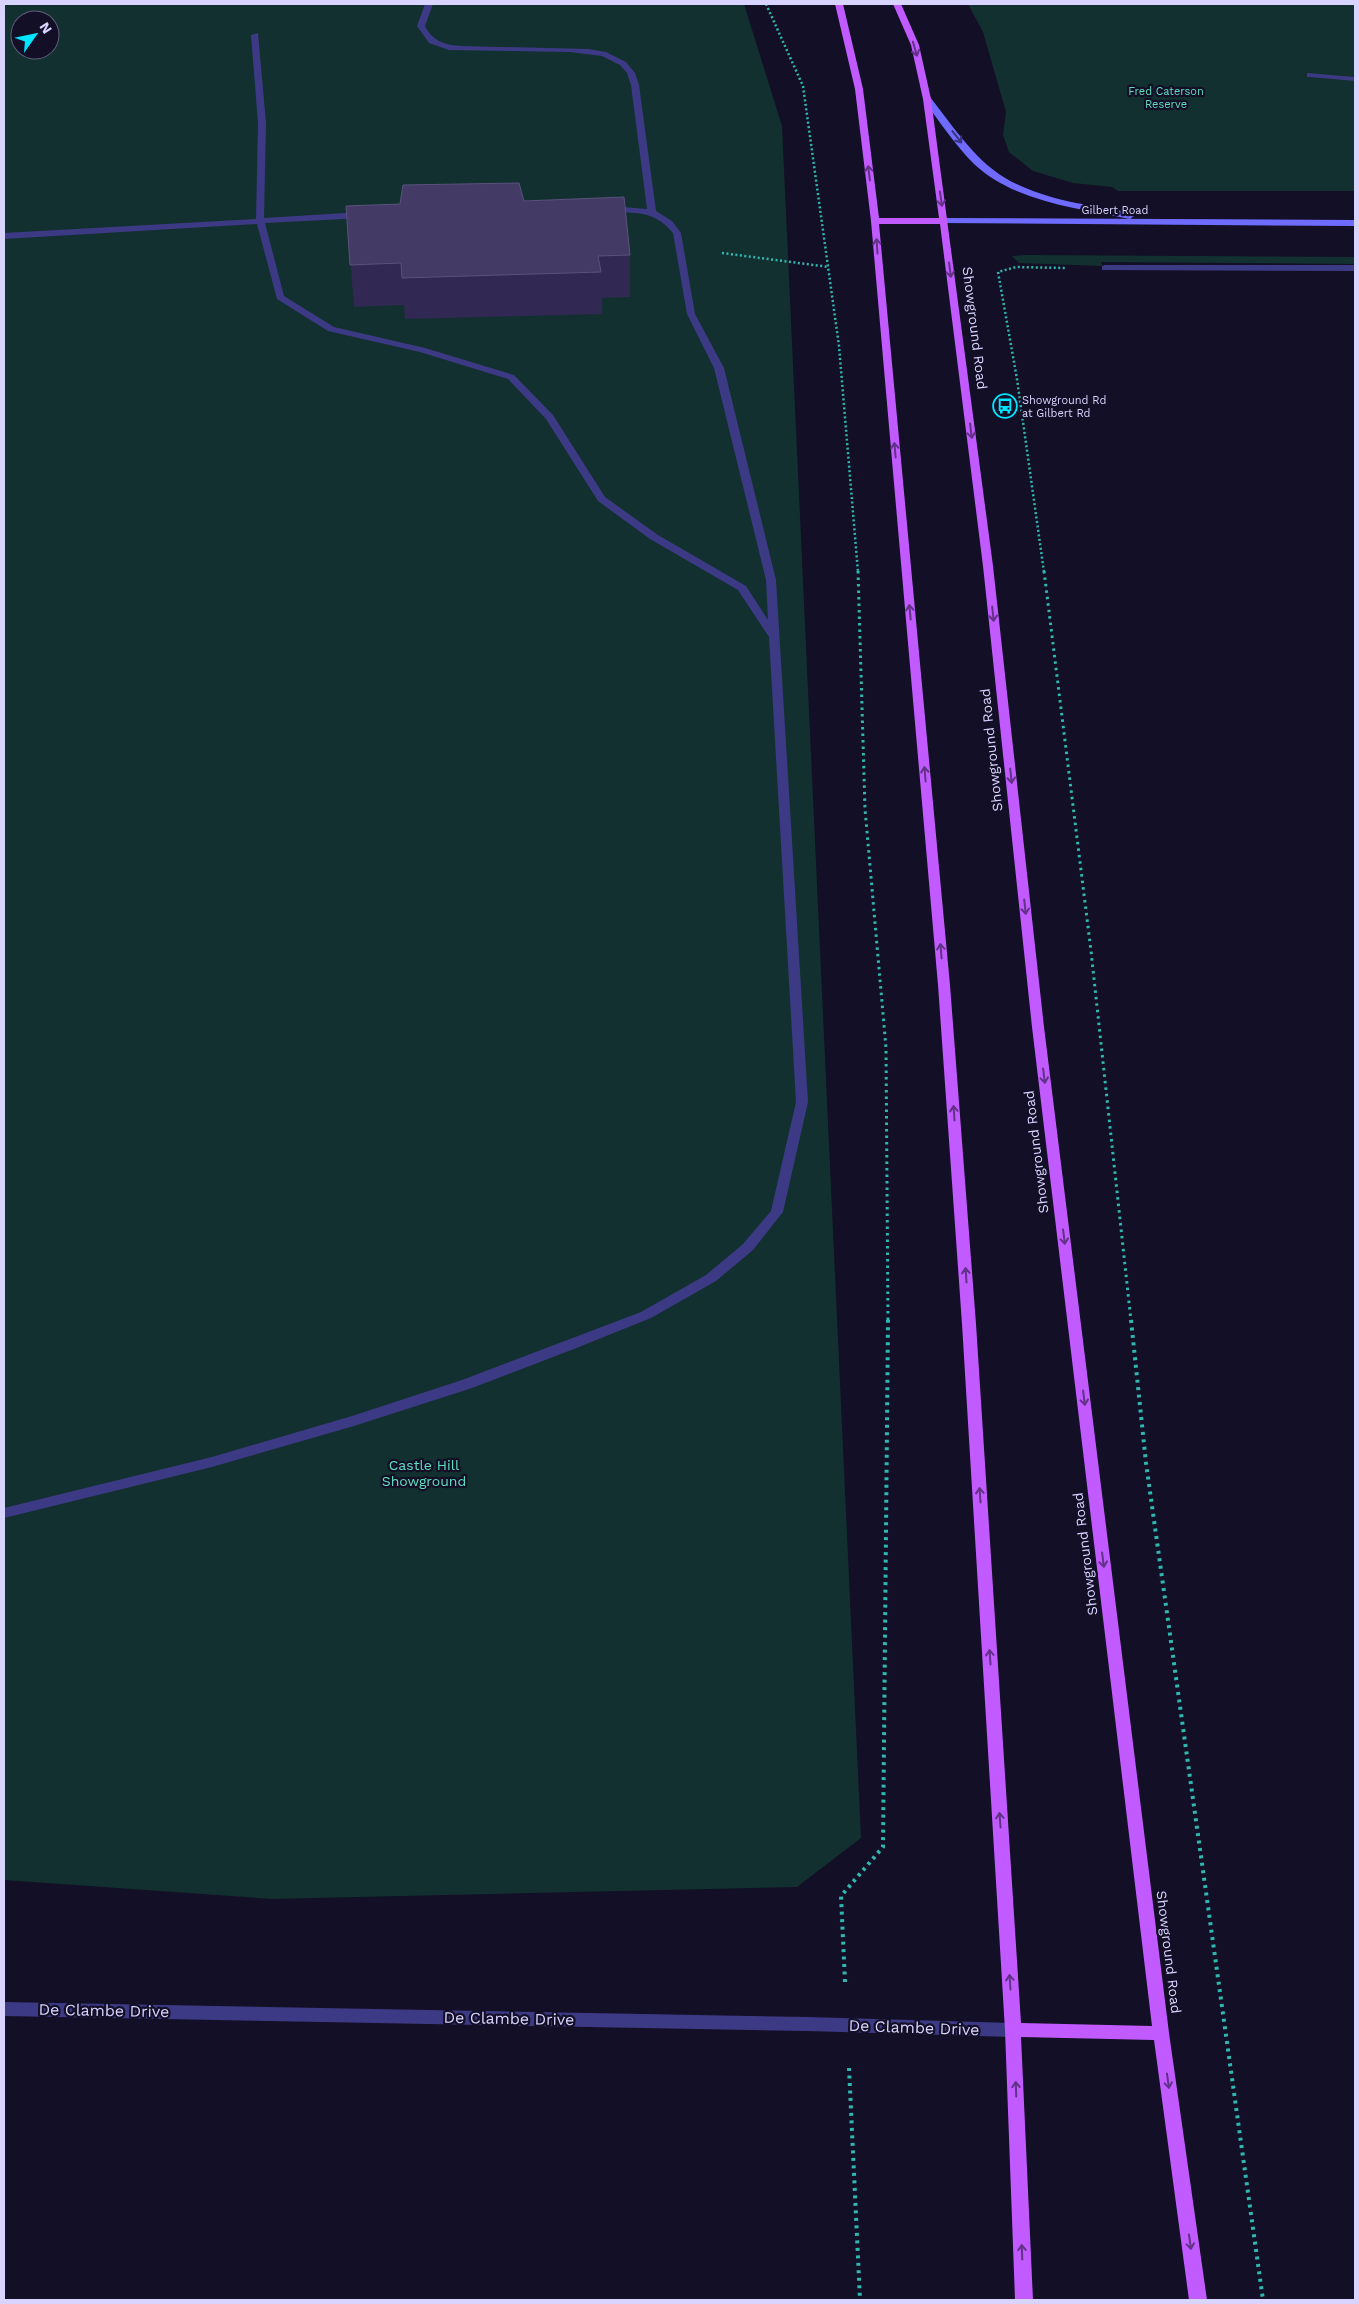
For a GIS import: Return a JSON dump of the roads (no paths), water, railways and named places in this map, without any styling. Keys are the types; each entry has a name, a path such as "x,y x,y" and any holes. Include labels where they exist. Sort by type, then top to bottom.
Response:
{"main road":[{"path":"839,4 859,89 875,221 944,985 969,1324 1014,2030 1024,2300"},
{"name":"Showground Road","path":"896,4 915,45 927,99 944,221 988,566 1038,1027 1162,2033 1198,2300"},
{"path":"927,99 977,162 1003,182 1035,194 1154,222"},
{"name":"Gilbert Road","path":"875,221 1355,223"},
{"path":"1014,2030 1162,2033"}],"street":[{"path":"429,4 421,26 425,35 433,42 465,49 600,53 616,58 626,66 635,85 652,212"},
{"path":"255,35 262,123 260,220 280,297 331,329 422,350 511,377 550,417 601,499 654,537 742,588 774,636"},
{"path":"1310,75 1355,79"},
{"path":"4,1513 212,1462 354,1421 467,1384 646,1315 710,1278 748,1248 777,1212 802,1102 771,580 719,368 691,314 677,233 669,223 652,212 595,209"},
{"path":"4,236 372,215"},
{"path":"1105,268 1355,268"},
{"name":"De Clambe Drive","path":"4,2008 1014,2030"}],"place":[{"name":"Showground Rd at Gilbert Rd","path":"1005,406"}],"park label":[{"name":"Fred Caterson Reserve","path":"1166,97"},
{"name":"Castle Hill Showground","path":"424,1474"}]}
